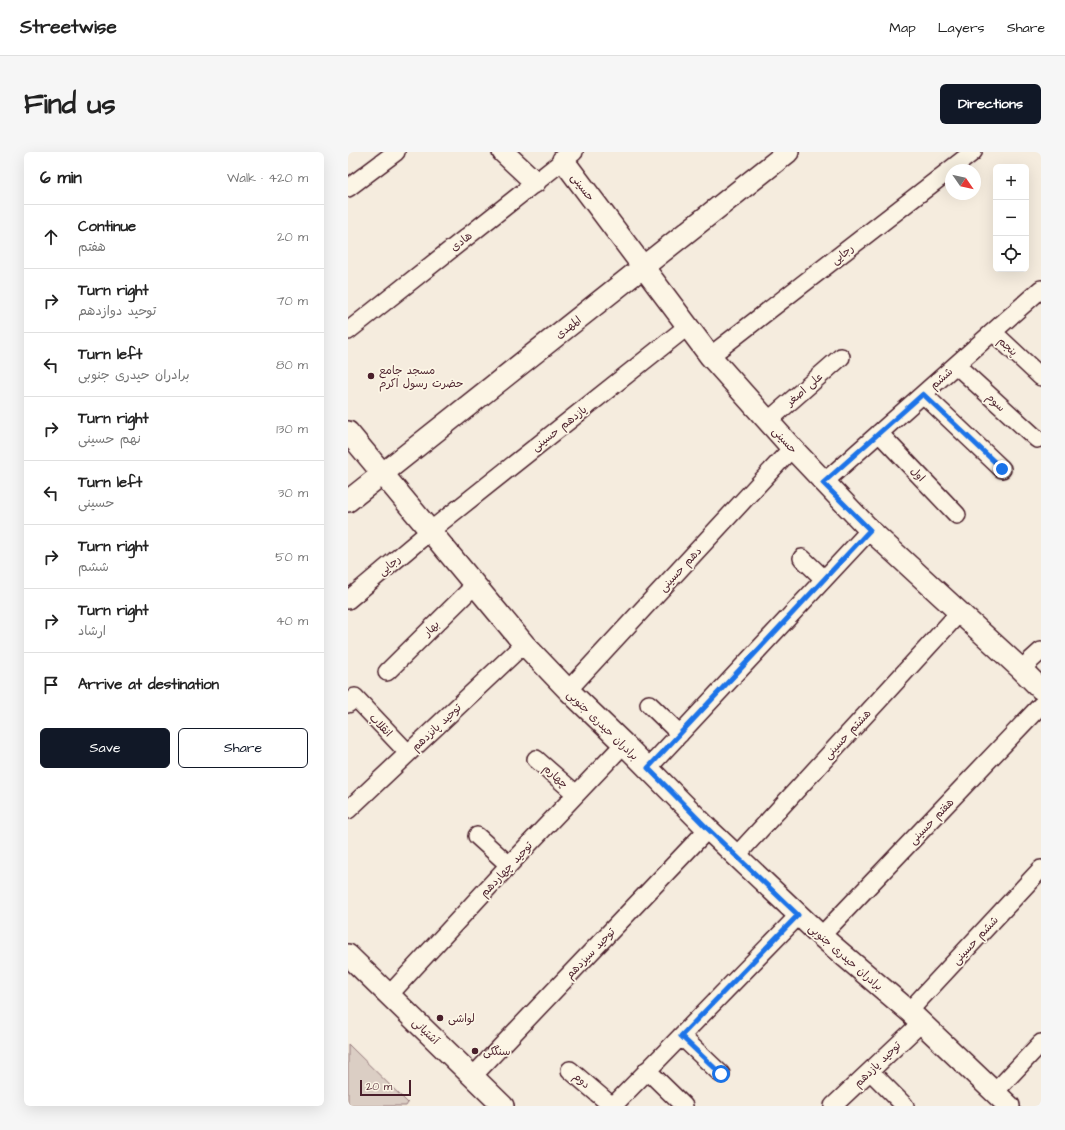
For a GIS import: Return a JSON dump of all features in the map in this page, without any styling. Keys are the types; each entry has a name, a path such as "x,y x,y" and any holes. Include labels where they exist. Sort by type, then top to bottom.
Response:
{"street":[{"path":"348,188 396,152"},
{"path":"503,152 535,182"},
{"name":"المهدی","path":"348,502 788,152"},
{"name":"رجایی","path":"710,356 973,152"},
{"name":"هادی","path":"348,331 568,156"},
{"name":"حسینی","path":"568,156 642,268 710,356 823,483 870,530 1041,689"},
{"name":"ششم","path":"823,483 993,332 1038,297"},
{"name":"یازدهم حسینی","path":"430,531 688,326"},
{"name":"پنجم","path":"993,332 1041,377"},
{"name":"علی اصغر","path":"768,421 841,357"},
{"name":"سوم","path":"956,365 1037,439"},
{"path":"923,394 1002,469"},
{"name":"برادران حیدری جنوبی","path":"348,432 524,644 568,690 708,829 798,915 915,1017 1001,1100"},
{"name":"اول","path":"879,433 957,515"},
{"name":"دهم حسینی","path":"568,690 792,448"},
{"path":"648,768 823,578 870,530"},
{"name":"رجایی","path":"348,600 430,531"},
{"path":"802,558 823,578"},
{"name":"بهار","path":"387,672 475,585"},
{"name":"هشتم حسینی","path":"736,856 959,613"},
{"name":"توحید پانزدهم","path":"348,810 524,644"},
{"path":"1021,669 1041,651"},
{"name":"انقلاب","path":"351,700 408,753"},
{"path":"649,704 680,734"},
{"name":"هفتم حسینی","path":"821,936 1041,705"},
{"name":"توحید چهاردهم","path":"389,995 509,865 624,744"},
{"name":"چهارم","path":"536,759 576,794"},
{"name":"توحید سیزدهم","path":"473,1076 708,829"},
{"path":"477,836 509,865"},
{"name":"ششم حسینی","path":"915,1017 1041,869"},
{"path":"612,1106 798,915"},
{"name":"آشتیانی","path":"348,955 504,1106"},
{"name":"توحید یازدهم","path":"833,1106 870,1071 915,1017"},
{"path":"681,1036 721,1074"},
{"path":"1001,1100 1041,1043"},
{"name":"دوم","path":"570,1070 612,1106"},
{"path":"647,1070 684,1106"},
{"path":"870,1071 905,1106"}],"shaded area":[{"path":"348,1044 408,1103 406,1106 348,1106"}],"place":[{"name":"مسجد جامع حضرت رسول اکرم","path":"371,376"},
{"name":"لواشی","path":"440,1018"},
{"name":"سنگکی","path":"475,1051"}],"route":[{"path":"721,1074 681,1036 798,915 708,829 648,768 823,578 870,530 823,483 923,394 1002,469"}]}
